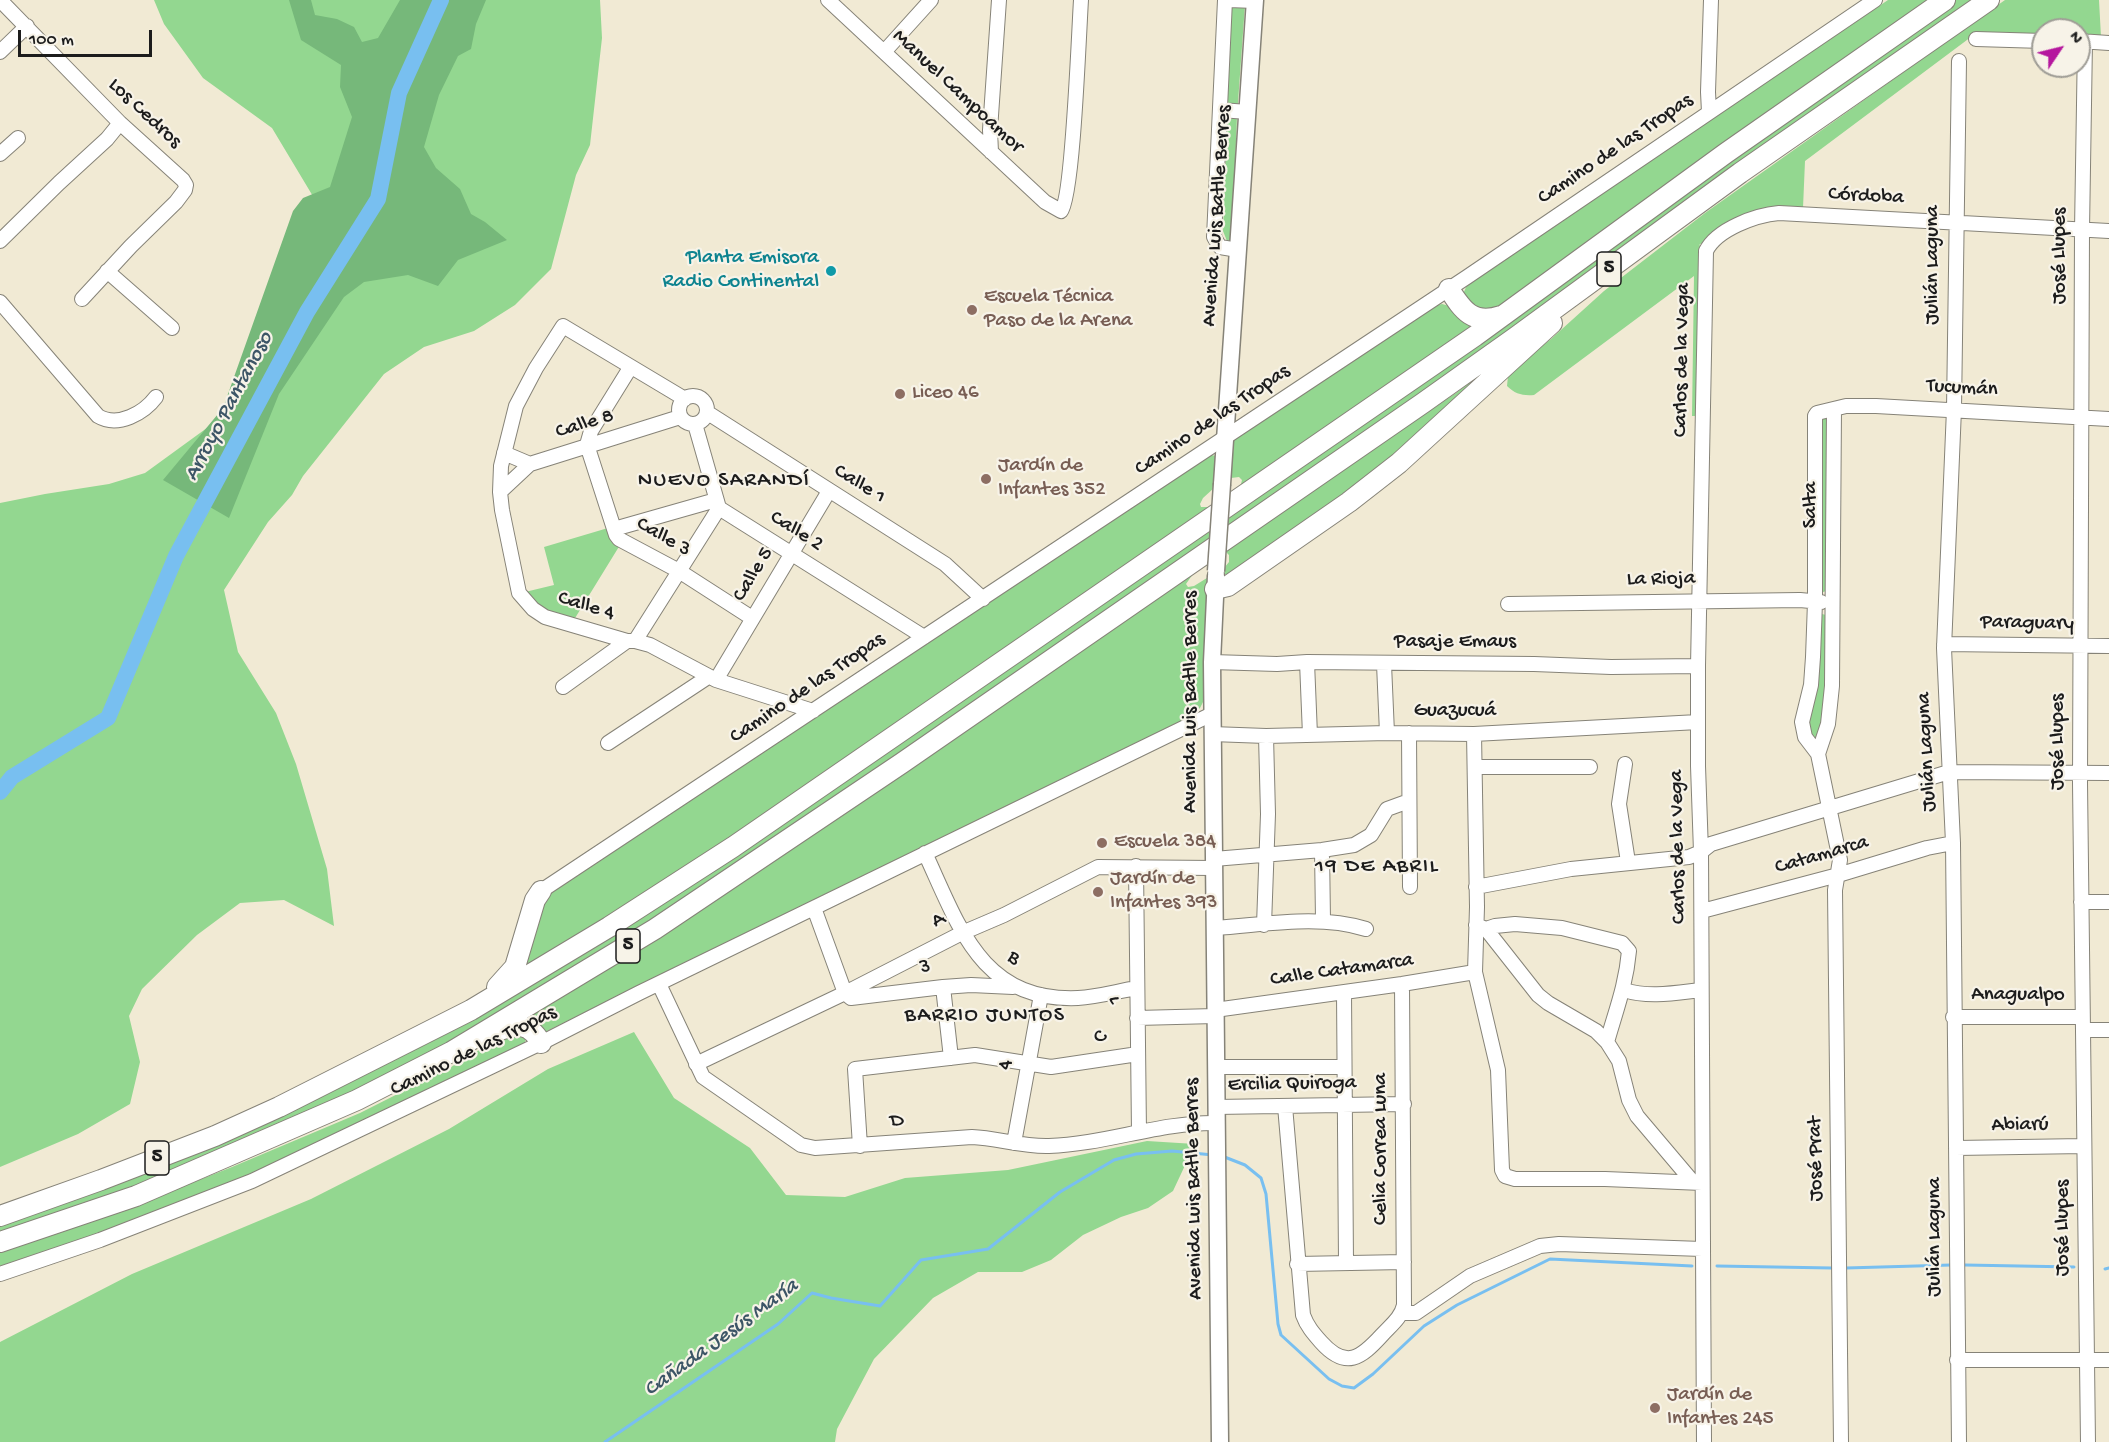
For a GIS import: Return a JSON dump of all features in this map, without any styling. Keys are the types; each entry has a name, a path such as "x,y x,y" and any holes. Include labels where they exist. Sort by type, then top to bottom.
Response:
{"highway":[{"name":"5","path":"0,1216 81,1188 215,1136 279,1107 471,1010 609,927 733,846 1504,316 1735,146 1945,0"},
{"name":"5","path":"0,1242 136,1196 357,1100 469,1041 655,929 748,868 1413,410 1606,272 1740,172 1989,0"},
{"path":"1215,580 1228,586 1349,502 1399,463 1529,346 1606,272"},
{"path":"1449,289 1459,304 1473,316 1491,320 1504,316"},
{"path":"471,1010 490,994 515,967 534,900 541,891"},
{"path":"469,1041 509,1027 520,1026 535,1032 541,1043"}],"main road":[{"name":"Avenida Luis Batlle Berres","path":"1220,1442 1212,662 1215,580 1255,0"}],"street":[{"name":"Los Cedros","path":"0,0 120,123 186,185 177,202 107,271"},
{"name":"Manuel Campoamor","path":"828,0 1045,202 1061,211 1064,207 1067,188 1077,79 1081,0"},
{"path":"884,52 931,0"},
{"path":"991,152 990,130 999,0"},
{"path":"1238,250 1220,247 1214,237 1227,0 1255,0"},
{"path":"1709,112 1711,0"},
{"name":"Camino de las Tropas","path":"541,891 1449,289 1875,0"},
{"path":"0,52 27,26"},
{"path":"1976,39 2031,41"},
{"path":"2091,42 2109,43"},
{"name":"Julián Laguna","path":"1959,61 1954,409 1944,644 1953,843 1959,1442"},
{"name":"José Llupes","path":"2082,78 2080,773 2088,1442"},
{"path":"1220,110 1248,112"},
{"path":"0,241 107,140 120,123"},
{"path":"0,154 18,138"},
{"name":"Córdoba","path":"1706,251 1710,242 1716,237 1765,214 1779,213 2109,231"},
{"name":"Carlos de la Vega","path":"1704,1442 1702,1249 1697,1182 1702,911 1698,666 1706,251"},
{"path":"82,299 107,271 172,328"},
{"path":"0,302 66,376 94,413 102,419 131,417 148,407 156,397"},
{"name":"Calle 4","path":"630,368 563,326 536,368 516,406 499,478 519,593 525,602 545,617 650,645 712,679 813,711"},
{"path":"587,446 591,431 630,368 685,399"},
{"path":"693,397 704,401 708,413 695,424 685,422 680,417 680,406 685,399 693,397"},
{"name":"Tucumán","path":"1815,416 1821,411 1846,406 1876,406 2109,418"},
{"name":"Salta","path":"1818,754 1831,708 1834,409"},
{"name":"Calle 1","path":"708,413 945,564 982,599"},
{"name":"Salta","path":"1815,416 1815,602 1811,685 1802,722 1805,737 1818,754 1840,860 1838,875"},
{"name":"Calle 8","path":"530,464 680,417"},
{"path":"563,687 631,641 679,571 717,504 695,424"},
{"name":"Calle 3","path":"587,446 614,529 620,539 679,571 752,618"},
{"path":"500,492 530,464 504,453"},
{"name":"Calle 5","path":"608,743 712,679 829,492"},
{"path":"614,529 717,504"},
{"name":"Calle 2","path":"717,504 791,554 924,637"},
{"name":"La Rioja","path":"1508,604 1699,600 1815,602"},
{"path":"1815,602 1833,602"},
{"name":"Paraguary","path":"1944,644 2109,646"},
{"name":"Pasaje Emaus","path":"1212,662 1698,666"},
{"path":"1307,662 1310,735"},
{"path":"1384,664 1387,733"},
{"name":"Camino de las Tropas","path":"0,1274 100,1240 233,1189 541,1043 1212,714"},
{"name":"Guazucuá","path":"1212,734 1266,736 1387,733 1474,734 1698,722"},
{"path":"1409,733 1410,887"},
{"path":"1474,734 1476,887 1481,927 1475,972 1498,1070 1502,1170 1505,1176 1515,1179 1697,1182"},
{"path":"1264,925 1267,854 1266,736"},
{"path":"1625,764 1620,809 1628,862"},
{"path":"1475,766 1590,767"},
{"path":"1476,887 1564,870 1689,857 1701,852 1711,844 1949,772 2109,773"},
{"name":"A","path":"696,1064 845,993 1098,867 1214,864 1267,854 1354,845 1366,839 1387,809 1409,801"},
{"name":"Catamarca","path":"1702,911 1838,875 1927,848 1953,843"},
{"path":"1322,850 1323,920"},
{"name":"B","path":"925,853 962,933 983,961 1013,987 1041,995 1080,998 1137,988"},
{"name":"1","path":"1136,867 1139,1132"},
{"name":"José Prat","path":"1838,875 1835,890 1841,1442"},
{"path":"2081,902 2109,902"},
{"path":"814,908 845,993"},
{"path":"1215,928 1323,920 1366,929"},
{"path":"1481,927 1515,924 1562,928 1622,943 1629,951 1624,990 1607,1042"},
{"path":"1481,927 1538,995 1596,1032 1607,1042 1619,1061 1629,1100 1637,1116 1697,1182"},
{"name":"Calle Catamarca","path":"1137,1018 1215,1013 1475,972"},
{"name":"D","path":"659,984 703,1077 801,1145 815,1148 990,1137 1014,1143 1049,1146 1193,1123 1217,1115"},
{"name":"Celia Correa Luna","path":"1402,984 1404,1104 1404,1305 1402,1313"},
{"path":"943,987 951,1058"},
{"name":"3","path":"845,993 851,998 943,987 1013,987"},
{"path":"1624,990 1654,995 1701,990"},
{"path":"1344,993 1346,1262"},
{"name":"4","path":"1014,1143 1041,995"},
{"name":"Anagualpo","path":"1953,1017 2083,1023 2109,1030"},
{"name":"C","path":"860,1146 855,1069 975,1055 1051,1067 1138,1054"},
{"path":"1216,1067 1343,1068"},
{"name":"Ercilia Quiroga","path":"1217,1115 1285,1106 1404,1104"},
{"path":"1285,1106 1303,1315 1306,1323 1336,1356 1353,1358 1365,1353 1402,1313 1416,1312 1470,1276 1540,1246 1559,1244 1702,1249"},
{"name":"Abiarú","path":"1956,1148 2084,1146"},
{"path":"1297,1264 1404,1262"},
{"path":"1957,1360 2109,1360"}],"green space":[{"path":"154,0 600,0 602,38 590,145 576,175 551,269 515,305 474,331 424,347 384,374 303,476 292,495 268,522 224,590 238,652 276,713 296,764 327,869 334,926 284,900 240,903 197,935 142,989 129,1016 140,1062 130,1104 78,1134 0,1167 0,503 109,484 145,473 233,409 314,198 272,128 203,78 164,24"},
{"path":"289,0 311,0 315,15 337,19 354,27 362,42 378,38 400,0 486,0 476,24 471,49 458,56 439,95 424,147 436,168 460,189 471,214 507,240 458,260 438,286 408,275 364,282 344,297 279,394 229,518 163,480 223,408 293,211 303,198 330,187 352,117 340,87 341,65 301,40"},
{"path":"1888,0 1930,0 1491,313 1482,315 1463,294 1467,285"},
{"path":"1954,0 1978,0 1576,286 693,896 491,1022 325,1106 147,1182 0,1234 0,1223 450,1029"},
{"path":"2005,0 2099,0 2101,37 2091,37 2091,18 2031,18 2031,36 1975,34 1805,161 1803,208 1737,219 1699,245 1701,246 1699,416 1692,416 1694,276 1534,395 1519,394 1507,386 1508,376 1513,369 1551,339 1604,291 1705,213"},
{"path":"1245,5 1237,116 1232,243 1227,241 1223,231 1231,6"},
{"path":"1442,304 1453,307 1479,323 1240,488 1242,480 1239,477 1231,478 1234,440 1433,306"},
{"path":"1519,346 1397,458 1227,575 1225,574 1224,568 1229,562 1226,549 1456,393"},
{"path":"1827,412 1828,590 1821,593 1820,414"},
{"path":"1211,455 1217,456 1214,488 1200,504 1201,507 1211,507 613,918 513,975 548,891"},
{"path":"608,528 620,545 572,623 533,604 525,592 554,585 544,547"},
{"path":"1195,571 1186,584 1188,587 1207,578 1203,702 1191,717 545,1032 523,1016 551,1004 678,926"},
{"path":"1826,615 1831,694 1816,740 1812,740 1807,728 1819,616"},
{"path":"634,1032 674,1098 750,1148 786,1195 845,1197 905,1178 1008,1170 1147,1141 1195,1144 1173,1191 1148,1208 1121,1217 1083,1235 1051,1260 1022,1272 978,1272 933,1298 874,1359 837,1429 835,1442 0,1442 0,1342 132,1274 311,1199 449,1129 548,1069"},
{"path":"519,1033 526,1039 524,1045 236,1182 172,1208 0,1269 0,1252 105,1217 360,1113 451,1067 504,1035"}],"waterway":[{"name":"Arroyo Pantanoso","path":"0,792 12,777 108,718 176,556 307,312 378,199 399,93 441,0"},
{"name":"Cañada Jesús María","path":"605,1442 778,1324 812,1293 880,1306 921,1260 988,1249 1060,1192 1114,1160 1136,1154 1172,1151 1213,1155"},
{"name":"Cañada Jesús María","path":"1222,1156 1245,1165 1261,1178 1266,1194 1278,1324 1281,1335 1329,1379 1342,1386 1354,1388 1373,1374 1424,1326 1457,1305 1550,1259 1692,1266"},
{"name":"Cañada Jesús María","path":"1846,1268 1951,1265"},
{"name":"Cañada Jesús María","path":"1965,1265 2074,1267"},
{"name":"Cañada Jesús María","path":"1717,1266 1832,1268"},
{"path":"2105,1269 2109,1268"}],"place":[{"name":"Planta Emisora Radio Continental","path":"831,271"},
{"name":"Escuela Técnica Paso de la Arena","path":"972,310"},
{"name":"Liceo 46","path":"900,394"},
{"name":"Jardín de Infantes 352","path":"986,479"},
{"name":"Escuela 384","path":"1102,843"},
{"name":"Jardín de Infantes 393","path":"1098,892"},
{"name":"Jardín de Infantes 245","path":"1655,1408"}],"district":[{"name":"NUEVO SARANDÍ","path":"724,482"},
{"name":"19 DE ABRIL","path":"1377,868"},
{"name":"BARRIO JUNTOS","path":"985,1017"}]}
